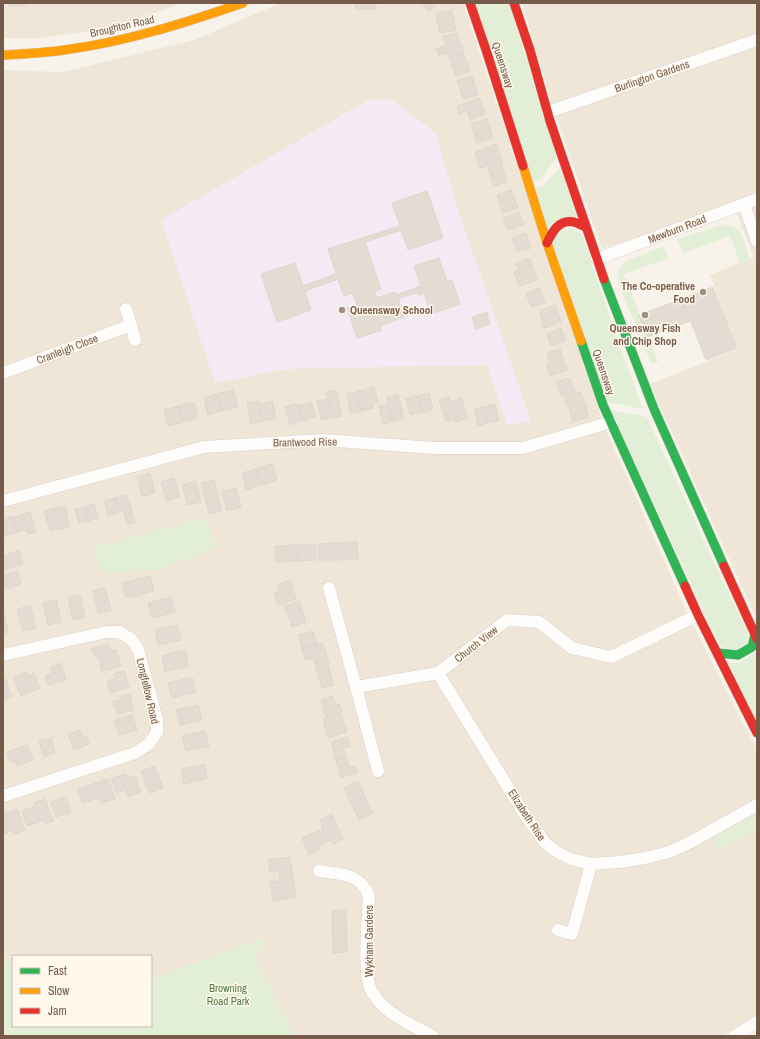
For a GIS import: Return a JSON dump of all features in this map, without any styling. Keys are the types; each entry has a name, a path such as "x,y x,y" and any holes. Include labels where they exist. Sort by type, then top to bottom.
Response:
{"street":[{"name":"Broughton Road","path":"3,55 108,43 136,37 195,20 243,3"},
{"name":"Queensway","path":"470,3 547,243 603,405 698,615 757,733"},
{"path":"514,3 530,50 548,112 597,259 654,409 756,636 752,647 738,655 718,653"},
{"name":"Burlington Gardens","path":"548,112 757,40"},
{"name":"Mewburn Road","path":"597,259 757,199"},
{"path":"744,204 757,241"},
{"path":"547,243 552,232 557,226 564,223 574,222 586,227"},
{"path":"126,309 135,340"},
{"name":"Cranleigh Close","path":"3,373 131,325"},
{"name":"Brantwood Rise","path":"3,501 204,447 324,440 434,448 523,448 611,422"},
{"path":"329,588 378,771"},
{"name":"Church View","path":"356,687 438,674 507,620 539,622 572,648 611,657 698,615"},
{"name":"Longfellow Road","path":"3,654 106,632 119,632 131,639 138,649 157,719 157,732 149,744 136,753 3,796"},
{"name":"Elizabeth Rise","path":"438,674 525,815 546,844 557,852 571,859 591,864 620,862 669,852 689,843 757,805"},
{"path":"558,930 572,934 591,864"},
{"name":"Wykham Gardens","path":"319,870 346,875 355,878 362,883 369,896 366,972 370,990 389,1011 404,1021 434,1036"},
{"path":"734,1036 757,1022"}],"shaded area":[{"path":"3,3 184,3 106,29 40,38 3,38"},
{"path":"280,3 463,3 604,425 690,619 757,750 757,1014 723,1036 3,1036 3,70 63,72 194,40"},
{"path":"522,3 757,3 757,620 650,384 738,349 710,275 754,257 733,204 602,249 554,110"},
{"name":"Queensway School","path":"391,99 436,133 457,207 531,421 507,425 487,365 286,369 215,383 161,220 368,100"}],"green space":[{"path":"474,3 509,3 557,157 540,180 532,181"},
{"path":"560,167 578,220 547,228 536,188 544,185"},
{"path":"726,224 741,232 750,259 740,263 730,236 683,253 677,239"},
{"path":"571,228 582,234 614,330 643,409 607,402 553,245 556,235"},
{"path":"664,246 669,258 624,274 658,362 651,363 619,285 618,275 620,269 627,261"},
{"path":"610,410 647,417 747,631 747,644 737,650 721,647"},
{"path":"206,518 216,548 157,570 102,574 94,547"},
{"path":"757,652 757,722 729,663 739,663"},
{"path":"757,813 757,830 718,849 712,839"},
{"name":"Browning Road Park","path":"268,936 255,958 294,1036 3,1036 3,951 12,968 12,1027 152,1027 152,979"}],"building":[{"path":"10,3 25,3 25,6 10,6"},
{"path":"355,3 375,3 376,9 355,9"},
{"path":"420,3 437,3 429,12"},
{"path":"451,10 456,30 440,33 436,14"},
{"path":"457,33 464,53 449,58 447,53 439,56 436,49 446,46 443,37"},
{"path":"464,54 470,71 456,76 450,59"},
{"path":"472,76 478,95 463,99 457,80"},
{"path":"479,98 485,114 470,120 467,111 459,114 457,106"},
{"path":"487,119 493,138 477,143 471,124"},
{"path":"496,144 502,161 480,168 475,152"},
{"path":"501,163 507,182 494,186 488,168"},
{"path":"511,190 518,208 503,213 497,195"},
{"path":"427,191 443,238 408,250 401,230 365,242 381,289 374,292 377,298 395,292 396,295 421,286 414,266 439,258 447,281 452,280 460,304 431,314 424,293 419,295 418,292 398,299 404,317 380,326 382,330 357,338 347,308 357,305 353,293 344,296 338,279 305,291 311,310 277,322 261,274 295,263 303,286 336,274 328,249 400,226 392,203"},
{"path":"519,212 524,224 507,230 503,218"},
{"path":"526,233 531,248 517,252 512,238"},
{"path":"530,258 537,280 519,286 514,272 519,271 516,263"},
{"path":"713,287 737,348 706,360 682,299"},
{"path":"540,288 545,303 531,307 526,293"},
{"path":"682,299 690,321 647,337 639,315"},
{"path":"555,305 561,322 544,328 539,311"},
{"path":"487,312 490,324 476,329 472,317"},
{"path":"561,328 566,341 551,346 547,334"},
{"path":"560,349 567,370 550,376 546,365 550,364 547,353"},
{"path":"570,378 575,392 561,396 556,382"},
{"path":"374,387 378,402 373,404 374,408 361,411 356,392"},
{"path":"233,390 238,407 221,411 217,394"},
{"path":"336,390 342,416 332,418 326,392"},
{"path":"356,392 361,411 351,413 347,394"},
{"path":"581,392 589,417 573,422 565,397"},
{"path":"429,393 433,409 423,412 418,396"},
{"path":"217,394 221,411 208,415 204,398"},
{"path":"398,394 404,418 393,421 387,397"},
{"path":"418,396 423,412 410,415 406,399"},
{"path":"449,397 455,419 446,422 439,400"},
{"path":"461,398 468,418 456,422 450,402"},
{"path":"328,399 332,418 321,420 317,401"},
{"path":"259,401 263,421 251,424 247,403"},
{"path":"272,401 276,418 263,421 259,404"},
{"path":"194,402 198,418 183,422 178,406"},
{"path":"311,402 316,416 303,420 299,406"},
{"path":"389,403 393,421 383,424 379,406"},
{"path":"298,404 303,420 290,425 285,407"},
{"path":"495,404 499,421 488,423 485,407"},
{"path":"178,406 183,422 168,426 164,410"},
{"path":"485,407 488,423 478,426 474,409"},
{"path":"272,464 277,480 261,485 256,469"},
{"path":"256,469 261,485 246,490 242,473"},
{"path":"150,473 155,493 142,496 137,476"},
{"path":"174,478 180,497 167,501 161,482"},
{"path":"214,480 222,511 209,514 201,483"},
{"path":"196,481 201,502 187,505 182,485"},
{"path":"236,488 241,507 227,511 222,492"},
{"path":"127,495 135,522 127,524 123,511 119,512 115,498"},
{"path":"115,498 119,512 108,516 104,501"},
{"path":"94,504 98,518 88,521 84,507"},
{"path":"65,506 70,526 60,529 54,509"},
{"path":"84,507 88,521 79,523 75,509"},
{"path":"54,509 60,529 50,531 44,511"},
{"path":"30,512 36,532 28,534 26,530 17,532 13,518"},
{"path":"12,516 17,532 3,537 3,519"},
{"path":"357,542 358,559 339,560 338,543"},
{"path":"338,543 339,560 319,560 318,544"},
{"path":"315,544 316,560 297,561 297,545"},
{"path":"297,545 297,561 276,562 275,546"},
{"path":"19,551 23,564 3,570 3,555"},
{"path":"17,571 21,584 3,589 3,575"},
{"path":"150,576 154,591 126,598 122,583"},
{"path":"290,580 296,599 278,605 274,593 280,591 278,584"},
{"path":"105,588 111,610 98,613 93,591"},
{"path":"80,595 85,617 73,620 68,598"},
{"path":"171,597 175,612 152,618 148,603"},
{"path":"56,600 61,622 48,625 43,603"},
{"path":"299,601 306,622 292,627 285,606"},
{"path":"30,606 36,628 23,631 17,609"},
{"path":"3,609 8,632 3,633"},
{"path":"177,625 181,640 158,645 155,630"},
{"path":"313,631 317,644 302,649 298,635"},
{"path":"323,643 329,664 316,668 313,658 305,660 302,649"},
{"path":"108,644 110,651 116,650 121,666 102,671 98,656 95,657 92,648"},
{"path":"185,650 189,666 165,672 162,656"},
{"path":"61,663 66,680 48,685 45,676 53,673 51,667"},
{"path":"328,666 334,685 322,688 316,669"},
{"path":"124,671 129,687 111,693 107,681 115,678 113,674"},
{"path":"26,672 28,675 34,673 40,688 21,696 13,677"},
{"path":"192,677 196,692 172,698 168,683"},
{"path":"5,678 12,697 3,700 3,679"},
{"path":"130,694 134,710 117,714 113,702 121,700 120,696"},
{"path":"333,696 336,705 339,704 342,712 326,717 321,700"},
{"path":"198,705 202,720 180,725 176,710"},
{"path":"341,714 347,732 328,738 323,719"},
{"path":"132,715 137,730 119,735 114,720"},
{"path":"80,730 83,738 86,736 89,744 74,750 68,734"},
{"path":"205,731 209,746 186,751 182,736"},
{"path":"347,737 350,746 343,748 346,757 336,760 331,742"},
{"path":"51,738 55,753 44,757 39,741"},
{"path":"27,745 33,760 17,766 15,760 11,762 7,752"},
{"path":"346,757 349,767 355,766 357,773 341,777 336,760"},
{"path":"204,764 207,778 184,784 181,769"},
{"path":"155,766 163,788 149,793 141,771"},
{"path":"126,774 127,778 135,776 141,792 128,796 126,789 116,793 111,779"},
{"path":"108,779 115,799 101,803 99,798 82,803 77,789"},
{"path":"358,781 365,797 351,803 344,788"},
{"path":"66,797 71,812 56,817 51,802"},
{"path":"365,797 373,813 359,820 351,803"},
{"path":"45,799 53,821 45,824 44,820 27,826 22,811 35,806 34,803"},
{"path":"17,809 25,830 14,834 13,830 3,834 3,814"},
{"path":"332,814 343,839 333,844 331,840 319,845 321,849 309,854 302,838 323,829 320,820"},
{"path":"290,857 296,897 273,901 270,882 280,881 279,871 270,872 268,860"},
{"path":"346,910 347,952 333,953 332,911"}],"traffic: fast":[{"path":"604,279 654,409 724,566"},
{"path":"581,341 603,405 685,586"},
{"path":"718,653 738,655 752,647 755,634"}],"traffic: slow":[{"path":"3,55 87,47 177,25 243,3"},
{"path":"523,166 547,243 581,341"}],"traffic: jam":[{"path":"470,3 523,166"},
{"path":"514,3 530,50 550,121 604,279"},
{"path":"547,243 557,227 564,222 574,222 586,227"},
{"path":"724,566 757,639"},
{"path":"685,586 757,733"}],"place":[{"name":"The Co-operative Food","path":"703,292"},
{"name":"Queensway School","path":"342,310"},
{"name":"Queensway Fish and Chip Shop","path":"645,315"}]}
